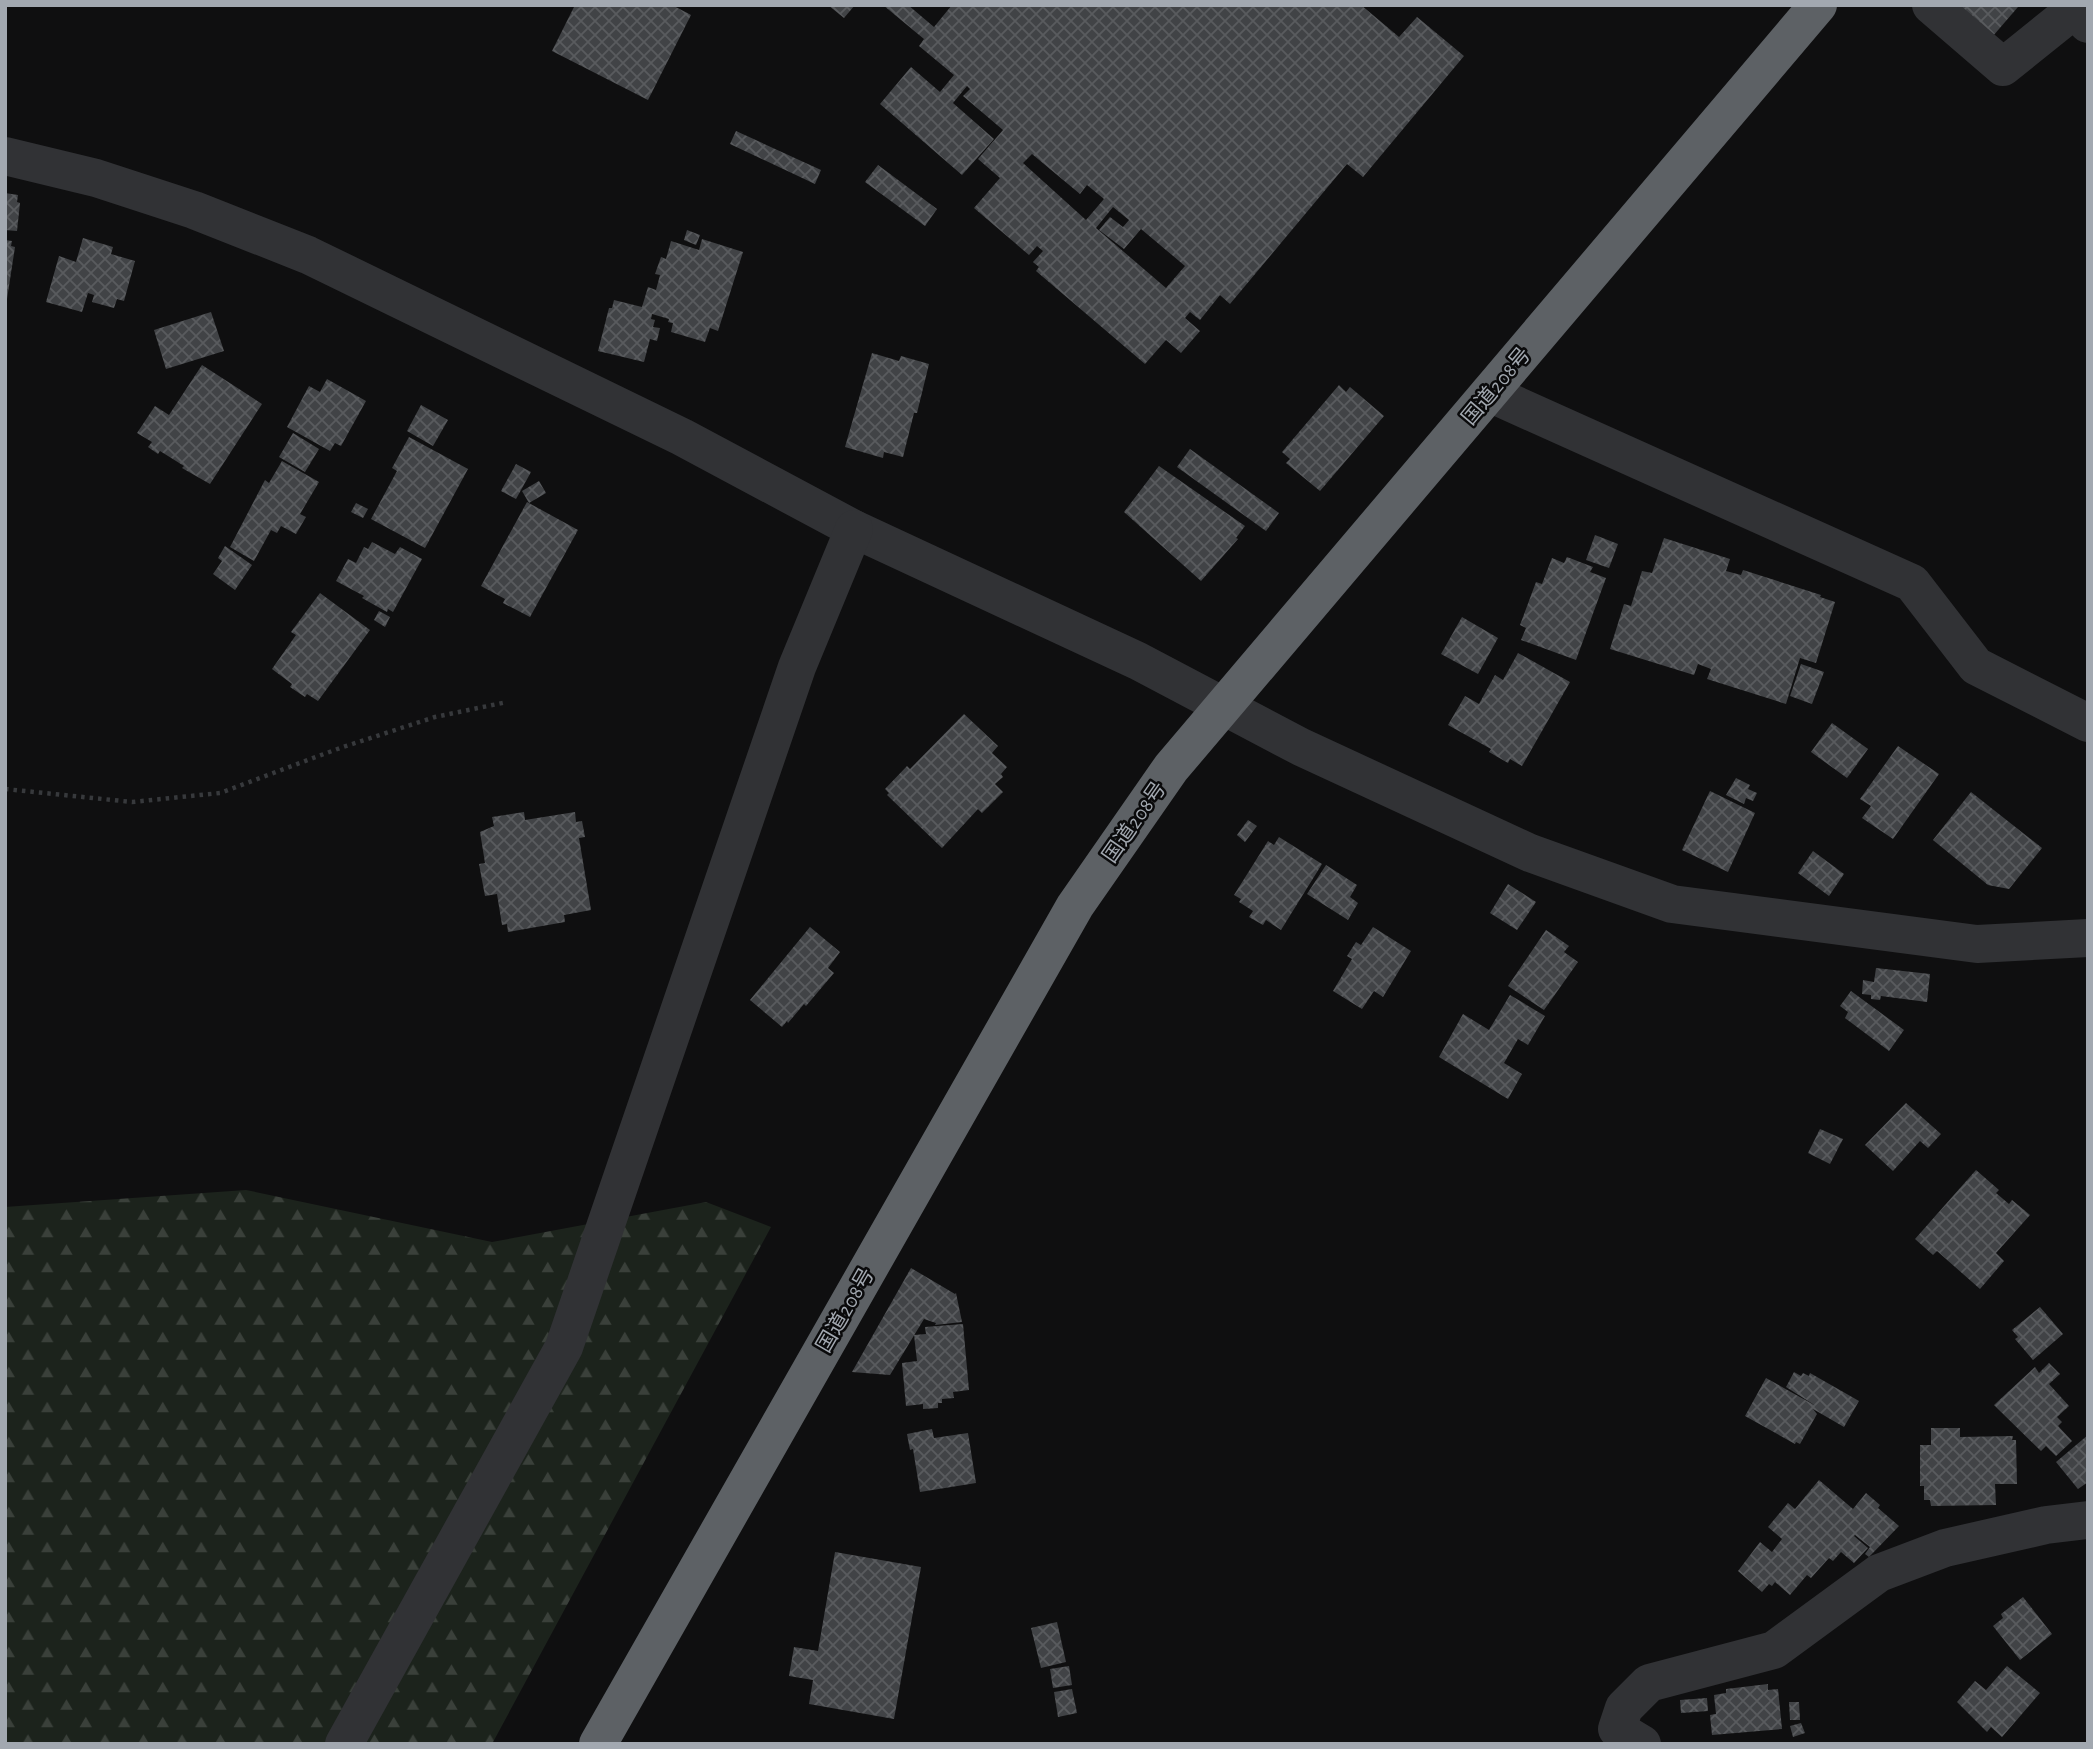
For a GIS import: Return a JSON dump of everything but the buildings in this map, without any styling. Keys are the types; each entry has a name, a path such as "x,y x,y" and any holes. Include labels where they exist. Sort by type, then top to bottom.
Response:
{"highway":[{"name":"国道208号","path":"598,1744 1075,906 1171,768 1818,5"}],"street":[{"path":"1931,5 2003,67 2074,10 2088,24"},
{"path":"5,156 96,178 194,210 308,255 682,437 854,529 1138,661 1301,747 1530,853 1672,904 1976,944 2088,938"},
{"path":"1489,393 1912,583 1976,666 2088,723"},
{"path":"344,1744 564,1347 797,667 854,529"},
{"path":"1642,1744 1617,1728 1623,1709 1649,1683 1774,1650 1879,1573 1945,1548 2046,1525 2088,1520"}],"path":[{"path":"5,789 132,802 220,793 340,748 435,717 507,702"}],"green space":[{"path":"246,1190 492,1242 706,1202 771,1227 492,1744 5,1744 5,1207"}]}
